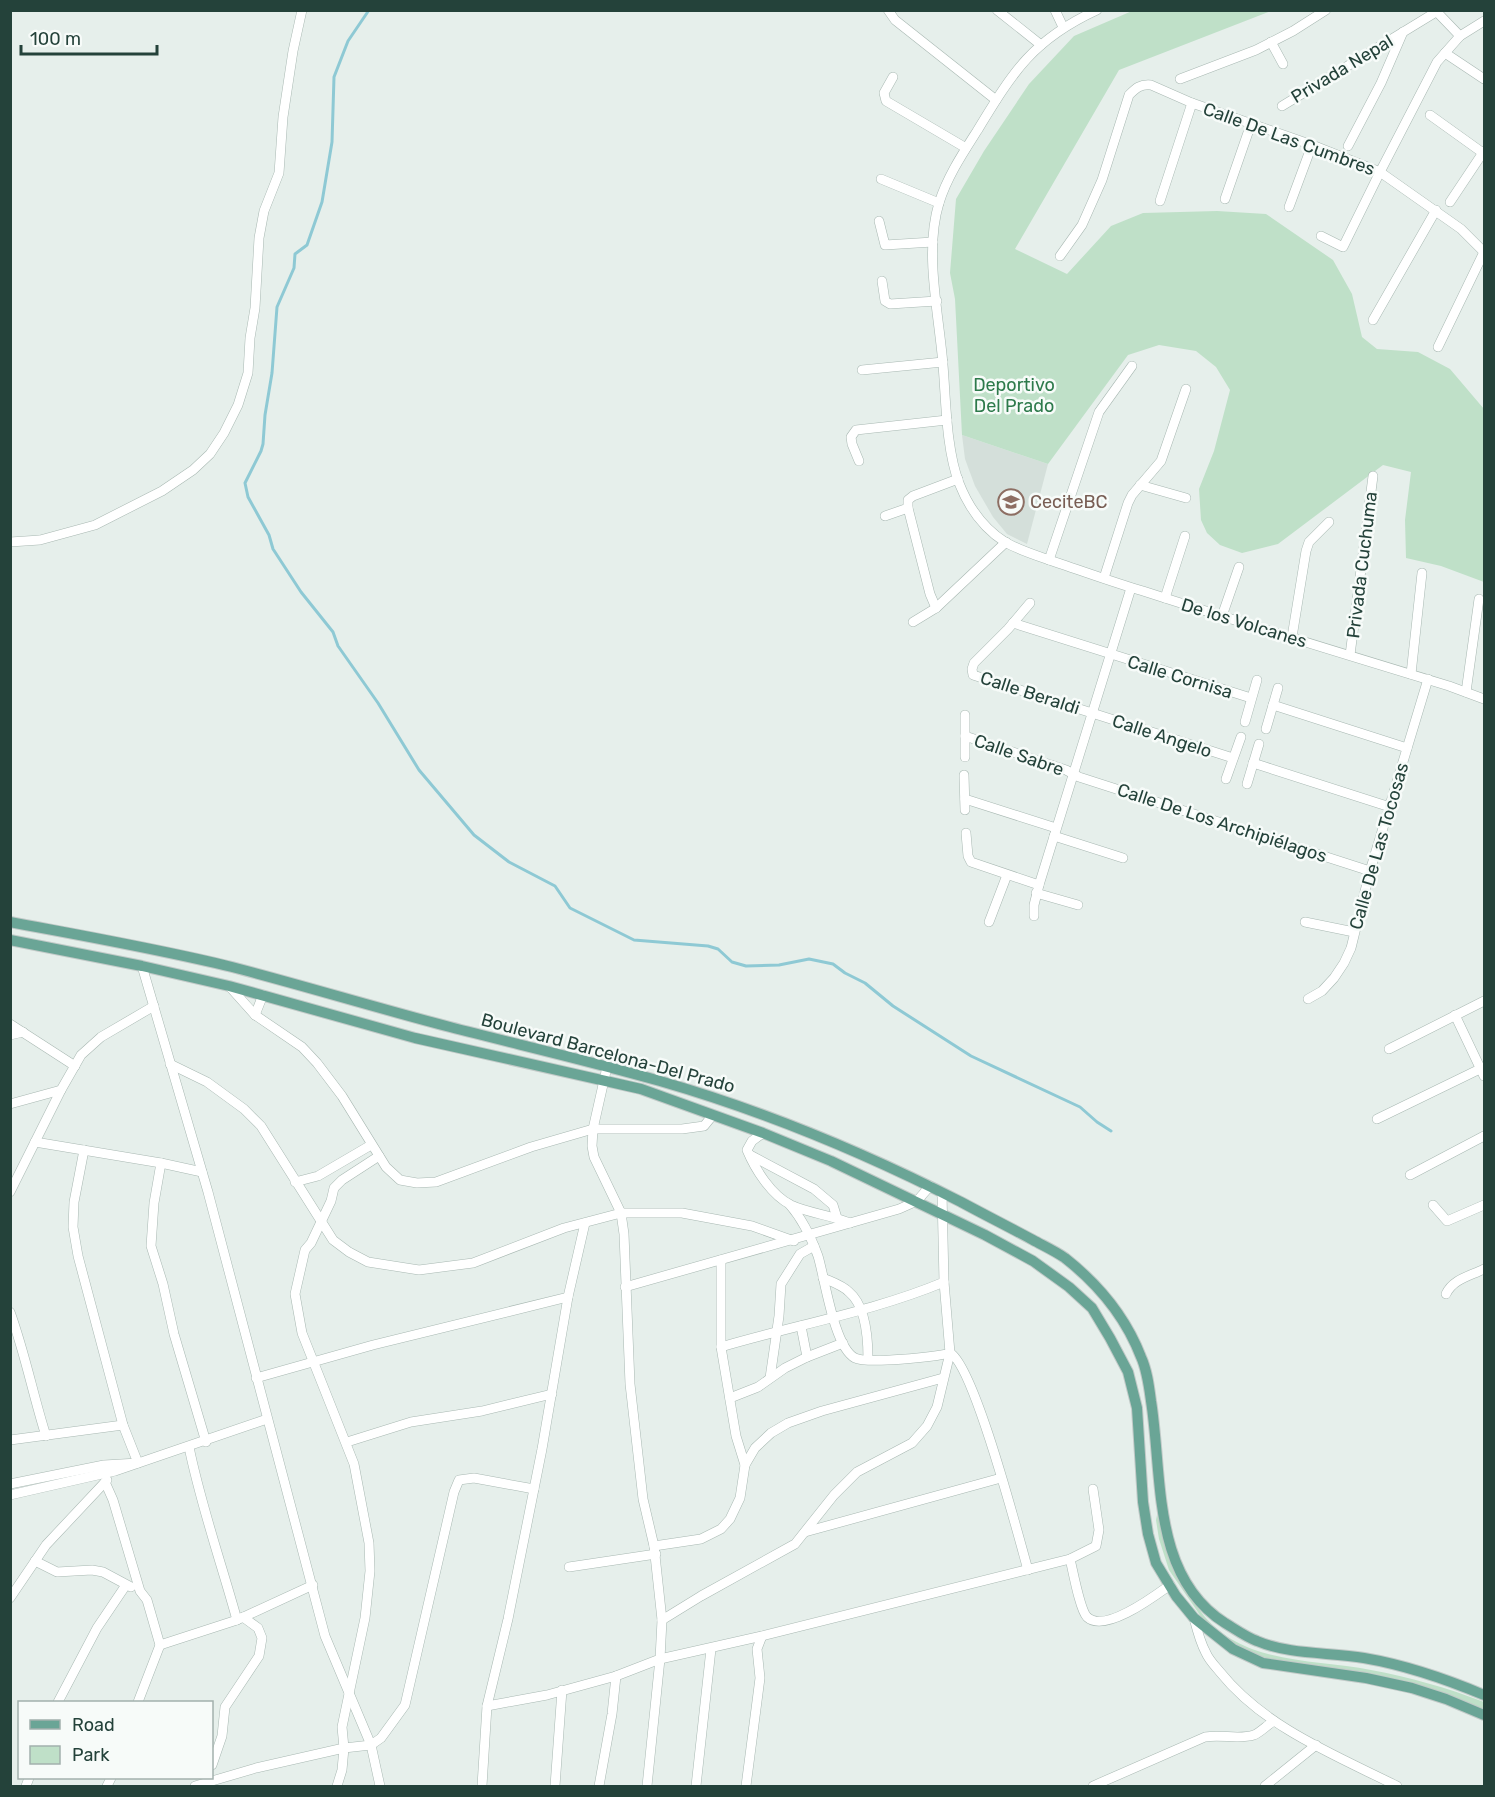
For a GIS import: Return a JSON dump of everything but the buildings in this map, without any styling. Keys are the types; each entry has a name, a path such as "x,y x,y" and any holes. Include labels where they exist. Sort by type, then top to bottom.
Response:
{"main road":[{"name":"Boulevard Barcelona-Del Prado","path":"10,922 145,948 232,968 378,1009 670,1084 769,1117 855,1151 942,1192 1061,1255 1088,1278 1109,1301 1125,1324 1143,1360 1150,1392 1161,1505 1170,1547 1182,1576 1199,1601 1221,1620 1257,1641 1288,1649 1366,1658 1426,1673 1485,1695"},
{"name":"Boulevard Barcelona-Del Prado","path":"10,940 229,986 415,1038 641,1089 763,1133 831,1161 943,1214 1033,1261 1070,1287 1092,1308 1128,1372 1137,1408 1143,1502 1148,1534 1156,1563 1176,1596 1194,1618 1233,1649 1263,1663 1366,1678 1412,1688 1485,1715"},
{"path":"1143,1502 1161,1505"}],"street":[{"path":"10,542 40,540 62,535 95,525 125,510 162,491 193,470 210,454 224,433 238,405 248,373 258,277 259,238 264,211 279,173 291,62 302,10"},
{"path":"888,10 895,20 996,100"},
{"path":"997,10 1041,45"},
{"path":"1055,10 1063,27"},
{"name":"De los Volcanes","path":"1097,10 1063,27 1014,72 966,148 939,203 933,242 947,420 958,479 971,508 984,524 1005,542 1049,560 1485,699"},
{"path":"1180,79 1256,50 1293,31 1326,10"},
{"path":"1436,11 1460,36"},
{"name":"Privada Nepal","path":"1282,106 1436,11"},
{"path":"1321,236 1343,247 1437,62 1460,36 1483,22"},
{"name":"Privada Nepal","path":"1348,146 1381,83 1403,32"},
{"path":"1271,42 1283,64"},
{"path":"1445,53 1485,79"},
{"path":"893,76 884,93 886,101 966,148"},
{"name":"Calle De Las Cumbres","path":"1060,256 1082,225 1099,188 1129,95 1143,85 1151,85 1192,103 1312,145 1380,172 1461,229 1484,252"},
{"path":"1160,201 1192,103"},
{"path":"1430,115 1484,152 1450,202"},
{"path":"1225,199 1251,124"},
{"path":"1288,207 1312,145"},
{"path":"881,179 939,203"},
{"path":"1373,320 1436,210"},
{"path":"879,221 885,245 933,242"},
{"path":"1438,347 1484,252"},
{"path":"882,281 885,301 890,304 936,301"},
{"path":"862,369 943,362"},
{"path":"1049,560 1099,412 1132,366"},
{"path":"1104,578 1128,503 1164,456 1186,389"},
{"path":"859,461 851,437 856,430 947,420"},
{"name":"Privada Cuchuma","path":"1350,655 1373,476"},
{"path":"885,516 908,504 913,496 958,479"},
{"path":"1140,485 1186,498"},
{"path":"908,504 930,594 936,609"},
{"path":"1292,637 1306,550 1309,542 1329,522"},
{"path":"1165,598 1185,536"},
{"path":"913,622 936,609 1005,542"},
{"path":"1222,616 1239,567"},
{"path":"1411,674 1422,573"},
{"path":"1034,916 1037,889 1131,588"},
{"path":"1466,692 1479,599"},
{"path":"1013,623 1030,603"},
{"name":"Calle Cornisa","path":"1013,623 1251,698"},
{"name":"Calle Beraldi","path":"1013,623 974,663 973,675 1092,713"},
{"name":"Calle De Las Tocosas","path":"1308,999 1323,991 1334,978 1351,948 1371,871 1428,679"},
{"path":"1245,722 1257,680"},
{"path":"1266,729 1278,688"},
{"path":"1273,705 1407,748"},
{"name":"Calle Angelo","path":"1092,713 1233,758"},
{"path":"965,715 965,757"},
{"name":"Calle Sabre","path":"965,736 1073,774"},
{"path":"1226,779 1240,737"},
{"path":"1247,784 1259,744"},
{"path":"1253,763 1390,807"},
{"name":"Calle De Los Archipiélagos","path":"1073,774 1371,871"},
{"path":"964,775 965,810"},
{"path":"965,799 1123,858"},
{"path":"966,833 968,856 971,862 1078,905"},
{"path":"989,922 1007,875"},
{"path":"1305,922 1354,932"},
{"path":"142,966 202,1172 325,1636 371,1745 380,1786"},
{"path":"229,986 255,1015 302,1047 317,1063 342,1096 386,1167 400,1180 417,1183 436,1182 531,1147 592,1129 682,1129 704,1126 713,1115"},
{"path":"255,1015 263,995"},
{"path":"1389,1049 1485,1001"},
{"path":"10,1192 14,1180 81,1056 101,1037 154,1006"},
{"path":"1377,1119 1483,1071 1455,1015"},
{"path":"10,1024 75,1066"},
{"path":"10,1035 23,1032"},
{"path":"170,1064 207,1083 244,1109 261,1126 333,1240 368,1262 419,1270 473,1263 553,1232 621,1213 682,1213 752,1226 794,1241"},
{"path":"607,1067 592,1129 592,1146 594,1157 621,1213 624,1234 630,1384 637,1454 643,1499 655,1550 662,1620 647,1786"},
{"path":"10,1104 61,1090"},
{"path":"763,1133 748,1145 747,1150 761,1177 803,1220 814,1246 833,1318 843,1343 855,1358 930,1358 950,1353 955,1355 969,1381 1028,1570"},
{"path":"1410,1175 1485,1136"},
{"path":"35,1142 202,1172"},
{"path":"295,1182 318,1176 371,1145"},
{"path":"84,1150 74,1202 73,1227 78,1256 123,1425 138,1463"},
{"path":"750,1155 814,1189 833,1205 837,1218"},
{"path":"337,1786 342,1770 344,1748 342,1727 365,1618 370,1571 369,1543 354,1464 302,1333 295,1294 305,1250 331,1201 334,1188 342,1180 379,1156"},
{"path":"161,1163 154,1203 152,1246 174,1334 206,1442"},
{"path":"625,1287 879,1216 917,1202 930,1186"},
{"path":"662,1620 795,1544 834,1495 858,1472 912,1443 927,1426 937,1407 950,1353 944,1282 942,1192"},
{"path":"790,1205 850,1223"},
{"path":"1433,1205 1447,1221 1485,1205"},
{"path":"482,1786 487,1706 508,1619 552,1394 568,1297 585,1223"},
{"path":"770,1378 781,1284 800,1254 814,1246"},
{"path":"569,1568 701,1539 721,1529 736,1509 740,1498 744,1465 736,1436 721,1347 722,1260"},
{"path":"1446,1294 1455,1282 1485,1269"},
{"path":"823,1278 850,1293 861,1310 868,1346 868,1359"},
{"path":"721,1347 917,1294 944,1282"},
{"path":"256,1378 568,1297"},
{"path":"10,1312 24,1350 34,1398 46,1436"},
{"path":"801,1326 807,1357"},
{"path":"730,1398 758,1387 807,1357 843,1343"},
{"path":"744,1465 755,1448 771,1433 788,1423 944,1378"},
{"path":"347,1442 411,1422 482,1412 552,1394"},
{"path":"10,1495 115,1471 206,1442 267,1419"},
{"path":"10,1440 123,1425"},
{"path":"189,1447 200,1498 240,1618 258,1628 262,1638 259,1656 225,1707 222,1736 213,1762"},
{"path":"10,1484 104,1465 138,1463"},
{"path":"10,1598 46,1545 115,1471"},
{"path":"203,1784 256,1768 344,1748 371,1745 381,1738 405,1705 454,1492 459,1480 474,1478 534,1489"},
{"path":"805,1532 1001,1478"},
{"path":"105,1482 113,1500 140,1591 147,1600 160,1645 138,1701"},
{"path":"487,1706 525,1700 616,1676 660,1659 711,1649 1070,1559 1096,1546 1099,1530 1093,1489"},
{"path":"1070,1559 1082,1608 1087,1617 1091,1619 1105,1620 1128,1613 1170,1585"},
{"path":"35,1561 57,1572 92,1570 103,1572 140,1591"},
{"path":"59,1701 97,1628 126,1585"},
{"path":"160,1645 240,1618 313,1585"},
{"path":"1194,1618 1207,1655 1233,1688 1274,1721 1397,1786"},
{"path":"746,1786 760,1678 758,1649 762,1636"},
{"path":"696,1786 711,1649"},
{"path":"599,1786 612,1714 616,1676"},
{"path":"555,1786 562,1690"},
{"path":"1093,1786 1205,1737 1220,1735 1242,1738 1257,1734 1274,1721"},
{"path":"1265,1786 1316,1745"}],"shaded area":[{"name":"CeciteBC","path":"962,435 1048,464 1027,544 1007,534 993,517 975,486 965,459"}],"green space":[{"name":"Deportivo Del Prado","path":"1132,11 1271,11 1119,70 1015,249 1067,274 1111,226 1143,213 1217,211 1266,214 1333,260 1352,294 1362,337 1377,349 1418,352 1450,369 1484,409 1484,582 1441,566 1406,558 1405,520 1411,472 1383,465 1278,544 1242,553 1220,545 1207,533 1201,520 1199,489 1214,451 1230,390 1216,367 1196,351 1159,345 1128,355 1048,464 962,435 955,299 950,273 956,199 984,151 1029,84 1074,36"},
{"path":"1157,1515 1171,1564 1186,1591 1205,1617 1222,1633 1240,1644 1282,1657 1371,1670 1428,1683 1484,1702 1484,1710 1277,1662 1237,1647 1204,1621 1169,1570 1159,1539"}],"waterway":[{"path":"369,10 348,41 334,77 332,142 322,202 307,245 295,254 294,268 277,307 263,444 245,483 248,497 269,535 273,549 301,592 333,632 338,646 378,703 419,770 474,835 509,862 555,886 570,908 634,940 708,946 718,949 732,962 746,966 779,965 809,959 833,964 865,983 893,1006 971,1056 1080,1107 1111,1131"}],"place":[{"name":"CeciteBC","path":"1011,502"}]}
